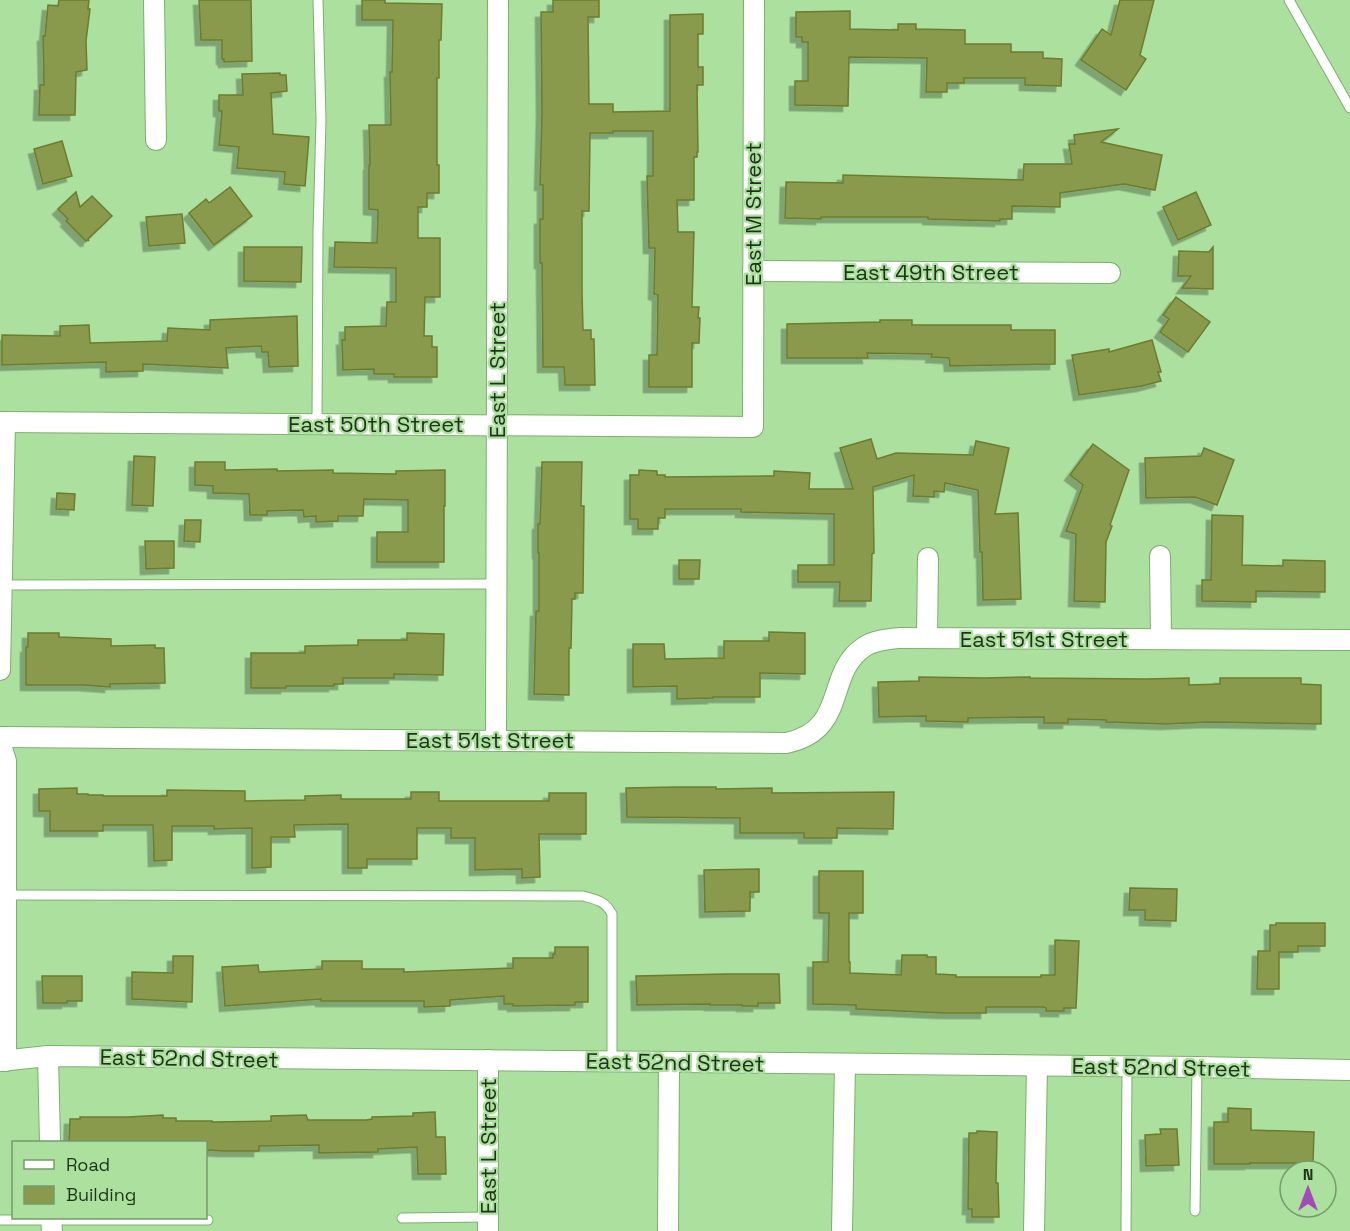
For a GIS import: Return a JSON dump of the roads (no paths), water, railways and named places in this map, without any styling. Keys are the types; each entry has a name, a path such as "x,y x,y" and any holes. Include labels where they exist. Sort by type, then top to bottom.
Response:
{"street":[{"path":"154,0 156,140"},
{"name":"East L Street","path":"495,740 498,0"},
{"name":"East M Street","path":"753,427 754,0"},
{"name":"East 49th Street","path":"753,271 1110,273"},
{"path":"0,670 3,422"},
{"name":"East 50th Street","path":"3,422 753,427"},
{"name":"East 51st Street","path":"1160,556 1161,639"},
{"name":"East 51st Street","path":"927,638 928,558"},
{"name":"East 51st Street","path":"0,737 786,743 810,734 821,726 832,708 845,670 854,656 866,646 883,640 927,638 1350,640"},
{"path":"0,742 6,761 3,1061"},
{"path":"48,1056 50,1141"},
{"name":"East 52nd Street","path":"3,1061 48,1056 1350,1070"},
{"name":"East L Street","path":"488,1060 488,1224"},
{"path":"668,1231 669,1062"},
{"path":"842,1231 845,1064"},
{"path":"1034,1231 1037,1066"}],"lane":[{"path":"317,424 321,120 318,0"},
{"path":"1289,0 1350,108"},
{"path":"1,585 496,584"},
{"path":"3,895 583,896 599,900 608,906 612,914 612,1061"},
{"path":"1126,1231 1127,1066"},
{"path":"1195,1211 1197,1067"},
{"path":"402,1218 488,1224"},
{"path":"0,1221 52,1223 208,1220"}]}
